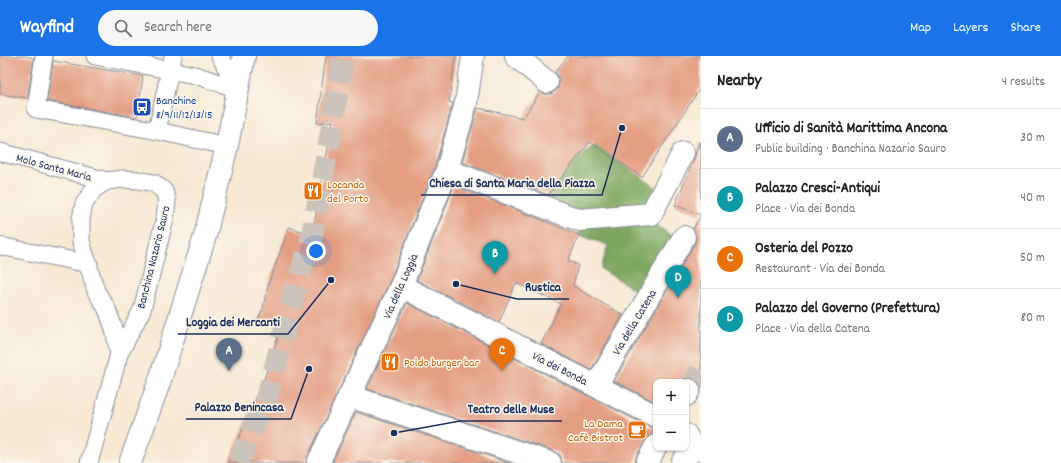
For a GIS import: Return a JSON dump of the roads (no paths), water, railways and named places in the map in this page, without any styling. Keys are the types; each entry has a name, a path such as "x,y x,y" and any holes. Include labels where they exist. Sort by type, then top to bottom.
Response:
{"street":[{"path":"130,463 159,383 205,236 226,146 244,56"},
{"name":"Via della Loggia","path":"318,463 401,286 447,170 466,103 473,56"},
{"path":"516,56 547,82"},
{"path":"447,170 579,220 651,214 683,153"},
{"name":"Via della Catena","path":"596,386 684,237"},
{"name":"Via dei Bonda","path":"401,286 654,415"},
{"path":"349,396 550,463"},
{"path":"647,463 653,451"}],"lane":[{"path":"44,56 36,109 157,131 226,146"},
{"path":"95,56 171,63 195,75 238,89"},
{"path":"220,56 238,89"},
{"path":"157,131 171,63"},
{"name":"Molo Santa Maria","path":"0,152 108,181"},
{"name":"Banchina Nazario Sauro","path":"89,463 119,354 142,310 165,218 167,200 164,191 154,183 123,179 108,181 94,189 84,204 81,219 82,241 88,264 96,291 107,309 114,328 119,354"},
{"path":"0,246 88,264"}],"tunnel":[{"path":"238,463 269,390 294,293 312,235 333,121 343,56"},
{"path":"689,390 701,370"}],"place":[{"name":"Banchine 8/9/11/12/13/15","path":"142,107"},
{"name":"Chiesa di Santa Maria della Piazza","path":"622,128"},
{"name":"Locanda del Porto","path":"313,191"},
{"name":"Palazzo Cresci-Antiqui","path":"495,274"},
{"name":"Loggia dei Mercanti","path":"331,280"},
{"name":"Rustica","path":"456,284"},
{"name":"Palazzo del Governo (Prefettura)","path":"678,298"},
{"name":"Poldo burger bar","path":"390,362"},
{"name":"Palazzo Benincasa","path":"309,369"},
{"name":"Ufficio di Sanità Marittima Ancona","path":"229,371"},
{"name":"Osteria del Pozzo","path":"502,371"},
{"name":"La Dama Cafè Bistrot","path":"637,430"},
{"name":"Teatro delle Muse","path":"394,433"}]}
